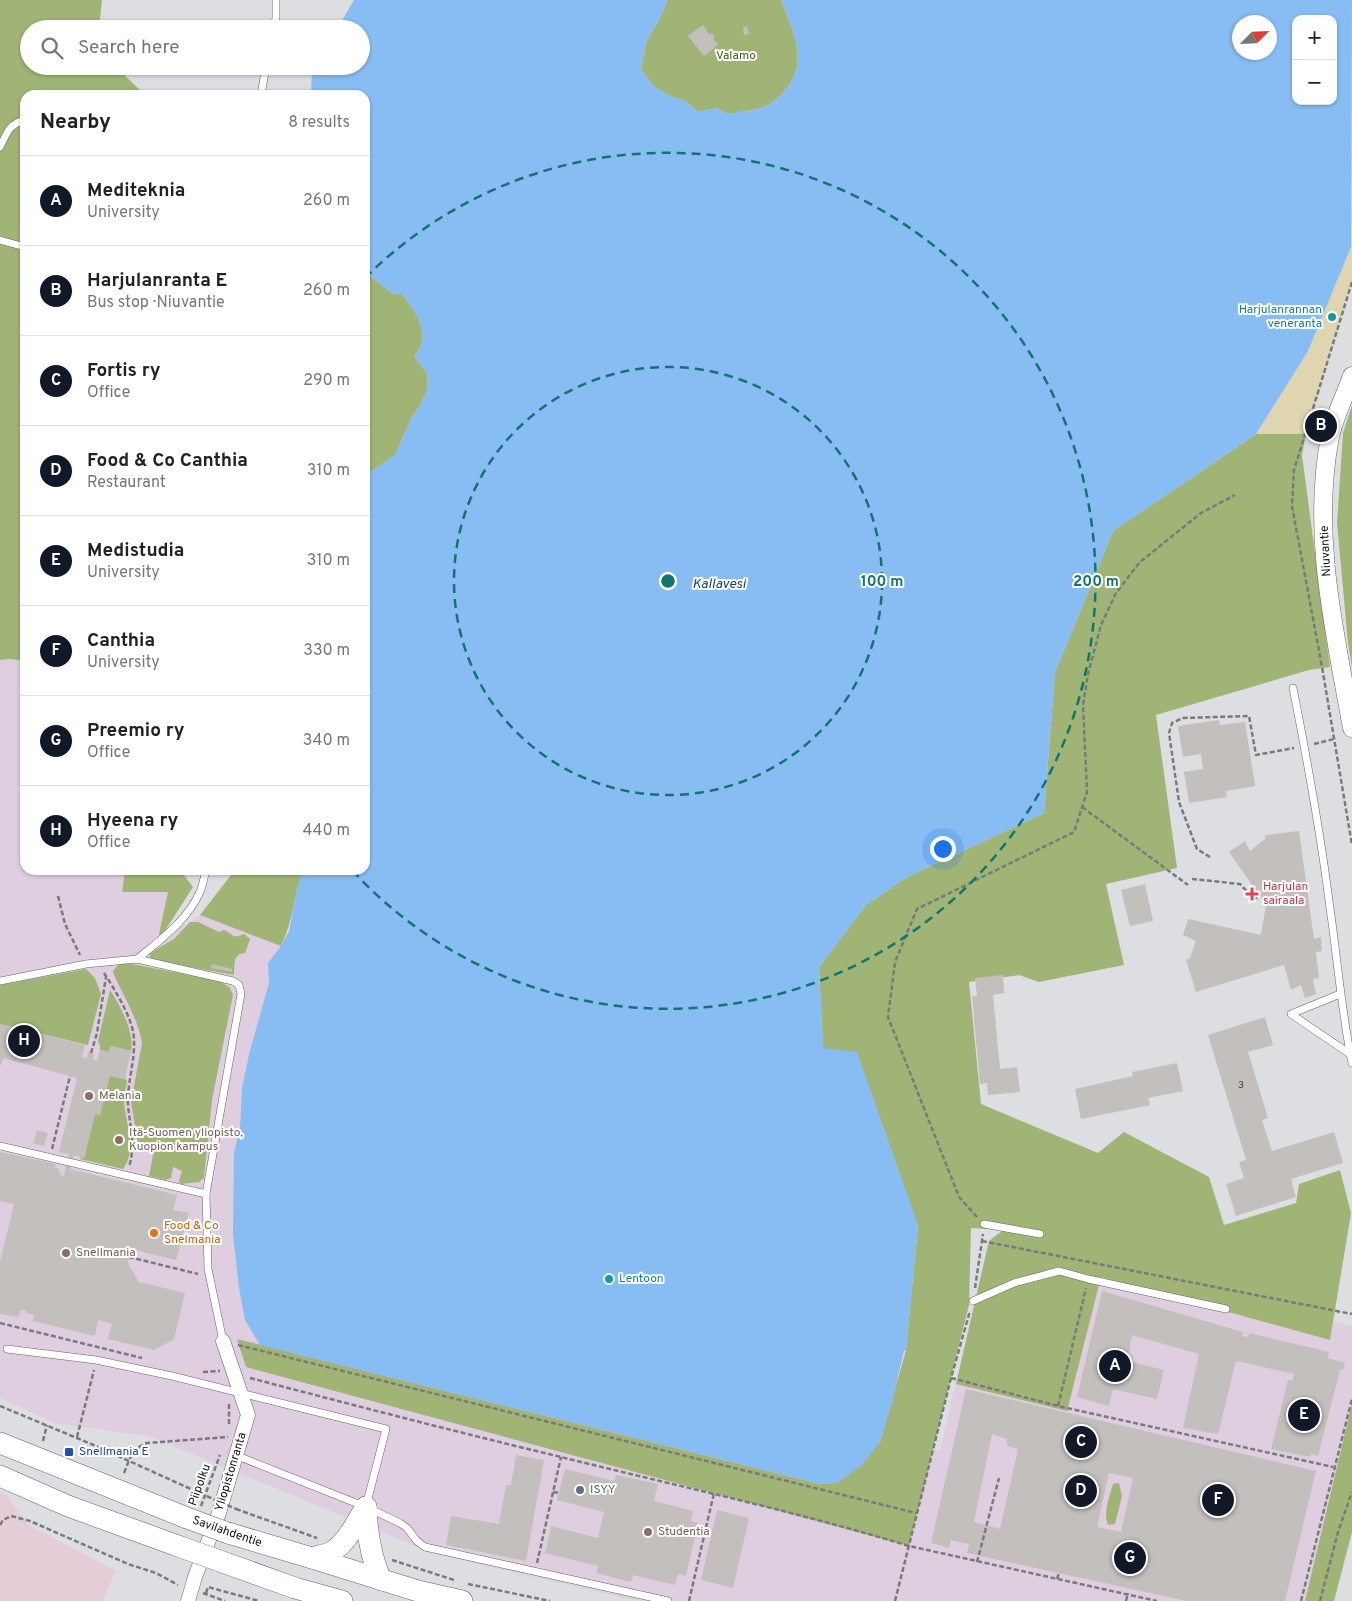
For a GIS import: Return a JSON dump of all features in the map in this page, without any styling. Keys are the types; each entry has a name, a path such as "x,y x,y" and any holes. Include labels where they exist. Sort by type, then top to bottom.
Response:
{"main road":[{"name":"Savilahdentie","path":"0,1442 194,1513 228,1534 418,1591 462,1601"},
{"path":"0,1476 68,1506 295,1588 342,1601"},
{"path":"312,1558 330,1553 340,1545 350,1535 366,1507"},
{"path":"366,1507 367,1536 381,1580"}],"street":[{"name":"Niuvantie","path":"1352,376 1331,435 1326,471 1324,542 1330,604 1352,728"},
{"name":"Yliopistonranta","path":"182,1597 195,1577 219,1513 228,1454 248,1415 234,1392 233,1374 223,1341"}],"lane":[{"path":"276,0 276,20"},
{"path":"261,90 264,75"},
{"path":"0,147 8,131 16,122 20,121"},
{"path":"0,240 20,246"},
{"path":"1293,688 1330,902 1340,994 1352,1063"},
{"path":"137,959 167,935 189,912 200,892 205,875"},
{"path":"0,981 84,965 137,959 233,981 239,985 241,994 206,1194 208,1269 223,1341"},
{"path":"1340,994 1291,1014 1350,1054"},
{"path":"0,1146 206,1194"},
{"path":"984,1224 1040,1234"},
{"path":"972,1301 1014,1283 1058,1270 1088,1279 1226,1309"},
{"path":"7,1348 96,1360 172,1376 386,1429 366,1507"},
{"path":"228,1454 366,1507 400,1523 425,1547 668,1601"}],"path":[{"path":"895,1601 916,1513 972,1301 984,1224 959,1197 888,1017 895,962 917,909 1074,832 1087,792 1082,705 1101,625 1116,592 1140,562 1201,513 1235,495"},
{"path":"1210,857 1197,849 1179,802 1169,733 1172,723 1183,718 1249,716 1256,755 1334,739"},
{"path":"1082,807 1188,885"},
{"path":"1192,880 1240,884 1254,899 1260,896"},
{"path":"58,896 65,924 84,965"},
{"path":"98,963 128,1016 134,1038 128,1104 133,1136 132,1157 127,1175"},
{"path":"92,1053 106,976"},
{"path":"49,1158 70,1076"},
{"path":"982,1241 1352,1314"},
{"path":"129,1258 200,1275"},
{"path":"1058,1406 1088,1279"},
{"path":"0,1323 145,1358"},
{"path":"223,1341 916,1513"},
{"path":"77,1438 96,1360"},
{"path":"197,1372 233,1374 561,1457 714,1493 909,1546 1157,1601"},
{"path":"951,1378 1058,1406 1334,1467"},
{"path":"229,1428 234,1392"},
{"path":"1301,1601 1352,1399"},
{"path":"0,1406 129,1462 152,1470 236,1509"},
{"path":"47,1425 42,1441 51,1444"},
{"path":"124,1474 134,1451 138,1446 147,1443 228,1437 224,1445"},
{"name":"Piipolku","path":"194,1513 228,1454"},
{"path":"535,1572 561,1457"},
{"path":"977,1562 999,1478"},
{"path":"553,1492 559,1493"},
{"path":"1320,1601 1338,1532 1352,1492"},
{"path":"689,1601 714,1493"},
{"path":"0,1525 11,1516 30,1521 128,1564 156,1573 178,1586"},
{"path":"1057,1579 1058,1574"},
{"path":"180,1580 178,1586 182,1597"},
{"path":"206,1594 208,1587 259,1601"},
{"path":"1126,1601 1128,1594"}],"shaded area":[{"name":"Itä-Suomen yliopisto, Kuopion kampus","path":"0,660 20,660 20,875 136,875 168,892 159,934 161,937 200,915 281,946 268,963 269,983 249,1054 242,1088 240,1127 234,1153 880,1442 940,1450 989,1241 1352,1326 1352,1421 1311,1601 638,1601 425,1550 161,1441 147,1436 54,1423 0,1398"},
{"path":"0,1492 7,1495 27,1524 116,1571 102,1601 0,1601"}],"green space":[{"path":"0,0 102,0 100,20 20,20 20,75 124,75 140,90 20,90 20,660 0,660"},
{"name":"Valamo","path":"667,0 781,0 791,24 798,59 796,71 783,93 776,100 757,109 727,114 717,108 698,112 685,101 672,97 653,86 641,69 646,42 663,12"},
{"path":"370,276 392,293 402,294 417,316 422,329 422,342 414,356 427,373 428,389 420,406 413,415 395,455 370,472"},
{"path":"1352,405 1352,667 1337,523 1343,433"},
{"path":"1256,434 1306,434 1302,455 1330,667 1309,670 1156,715 1177,868 1106,884 1124,965 1039,982 1019,975 969,982 981,1104 1098,1153 1124,1132 1209,1177 1224,1225 1296,1203 1299,1184 1340,1170 1351,1213 1330,1340 1101,1277 1067,1411 956,1384 989,1241 1003,1230 971,1228 969,1305 909,1546 246,1367 237,1339 820,1484 837,1483 880,1442 906,1350 918,1225 823,1048 819,967 866,905 907,877 1044,813 1055,672 1113,531"},
{"path":"124,875 184,875 193,887 161,937 159,934 168,892 122,892"},
{"path":"231,875 301,875 288,928 281,946 200,915"},
{"path":"190,922 198,922 219,932 224,930 235,936 244,934 250,939 245,953 238,955 236,958 234,975 152,960 150,958 150,953 174,939"},
{"path":"119,964 132,964 220,981 230,988 233,995 212,1100 204,1178 199,1182 181,1184 179,1181 182,1171 173,1167 171,1178 166,1180 149,1176 154,1150 136,1147 137,1139 131,1102 142,1043 134,1017 114,975 113,971"},
{"path":"86,969 95,978 101,994 88,1045 0,1024 0,985"},
{"path":"110,990 129,1028 132,1044 131,1051 111,1046 109,1052 100,1050 98,1041"},
{"path":"110,1076 127,1081 124,1101 130,1136 130,1153 123,1169 80,1159 81,1157 84,1158 95,1114"},
{"path":"1352,1404 1352,1532 1334,1601 1305,1601"},
{"path":"1119,1483 1122,1496 1115,1524 1108,1525 1106,1510 1108,1500 1113,1484"}],"sand":[{"name":"Harjulanrannan veneranta","path":"1352,244 1352,282 1306,434 1256,434 1308,351"}],"water":[{"name":"Kallavesi","path":"354,0 667,0 663,12 646,42 641,69 653,86 672,97 685,101 698,112 717,108 727,114 757,109 767,105 776,100 791,82 796,71 797,48 791,24 781,0 1352,0 1351,247 1308,351 1256,434 1113,531 1055,672 1044,813 907,877 866,905 819,967 823,1048 857,1052 918,1225 906,1350 904,1351 892,1403 880,1442 862,1465 837,1483 820,1484 260,1345 245,1320 239,1288 233,1234 234,1153 240,1127 242,1088 249,1054 269,983 268,963 281,946 289,931 301,875 370,875 370,472 395,455 413,415 420,406 428,389 427,373 414,356 422,342 422,329 417,316 402,294 392,293 370,276 370,90 311,90 312,75 370,75 370,20 342,20"}],"building":[{"path":"703,25 710,35 712,33 715,37 713,38 718,45 704,56 688,36"},
{"path":"747,26 749,34 744,35 743,27"},
{"path":"1219,720 1220,725 1245,722 1255,786 1226,791 1227,797 1189,803 1184,772 1203,769 1201,754 1183,757 1178,726"},
{"path":"1299,831 1314,939 1321,937 1322,951 1316,952 1319,978 1313,979 1316,994 1305,998 1301,985 1291,990 1284,965 1196,992 1186,960 1190,958 1196,941 1183,935 1188,919 1261,935 1266,905 1229,852 1245,841 1250,851 1265,839 1265,835"},
{"path":"1145,884 1153,921 1130,926 1121,890"},
{"path":"212,964 232,969 232,972 211,968"},
{"path":"1003,975 1004,993 993,995 1000,1069 1017,1067 1020,1092 988,1095 987,1083 980,1084 972,996 977,996 975,978"},
{"path":"1265,1017 1273,1045 1248,1052 1268,1118 1262,1120 1272,1151 1334,1132 1343,1163 1291,1179 1296,1197 1236,1216 1226,1184 1244,1178 1239,1162 1246,1160 1208,1035"},
{"name":"Snellmania","path":"0,1024 85,1045 82,1057 87,1058 88,1052 94,1054 93,1060 97,1061 100,1050 109,1052 111,1046 131,1051 125,1079 110,1076 100,1115 95,1114 84,1158 74,1155 70,1169 177,1195 173,1210 189,1213 176,1260 131,1249 128,1263 139,1282 185,1293 174,1339 154,1350 108,1339 112,1324 98,1320 95,1336 33,1321 34,1315 26,1313 26,1310 20,1310 19,1317 0,1314 0,1262 14,1204 0,1201 0,1152 56,1164 55,1167 60,1171 60,1175 64,1176 69,1154 59,1152 77,1078 3,1058 0,1067"},
{"path":"1177,1063 1183,1091 1148,1098 1150,1105 1081,1119 1075,1089 1133,1076 1132,1072"},
{"path":"37,1130 48,1133 44,1146 33,1143"},
{"path":"1102,1291 1243,1332 1242,1336 1248,1337 1249,1333 1329,1352 1328,1358 1345,1363 1343,1370 1340,1370 1318,1456 1311,1454 1310,1457 1271,1449 1288,1380 1292,1381 1294,1374 1236,1361 1218,1434 1183,1428 1199,1354 1132,1335 1127,1361 1164,1370 1157,1399 1113,1389 1109,1406 1077,1397"},
{"path":"966,1389 1316,1471 1285,1601 1187,1601 967,1553 969,1544 951,1540 949,1548 931,1543","holes":["992,1434 1007,1439 1007,1446 1018,1449 1000,1529 974,1522","1109,1473 1133,1478 1121,1532 1097,1527"]},
{"path":"516,1455 544,1460 526,1561 446,1545 451,1516 499,1524 506,1485 511,1485"},
{"name":"Studentia","path":"565,1469 614,1481 616,1475 658,1484 654,1501 693,1511 691,1521 698,1523 686,1576 678,1574 675,1585 633,1575 631,1582 596,1573 598,1566 545,1553 551,1526 598,1538 604,1512 557,1500"},
{"path":"717,1510 749,1518 733,1588 701,1580"}],"place":[{"name":"Harjulanrannan veneranta","path":"1332,317"},
{"name":"Harjulanranta E","path":"1321,426"},
{"name":"Harjulan sairaala","path":"1252,894"},
{"name":"Hyeena ry","path":"24,1041"},
{"name":"Melania","path":"89,1096"},
{"name":"Itä-Suomen yliopisto, Kuopion kampus","path":"119,1140"},
{"name":"Food & Co Snelmania","path":"154,1233"},
{"name":"Snellmania","path":"66,1253"},
{"name":"Lentoon","path":"609,1279"},
{"name":"Mediteknia","path":"1115,1366"},
{"name":"Medistudia","path":"1304,1415"},
{"name":"Fortis ry","path":"1081,1442"},
{"name":"Snellmania E","path":"69,1452"},
{"name":"ISYY","path":"580,1490"},
{"name":"Food & Co Canthia","path":"1081,1491"},
{"name":"Canthia","path":"1218,1500"},
{"name":"Studentia","path":"648,1532"},
{"name":"Preemio ry","path":"1130,1558"}]}
